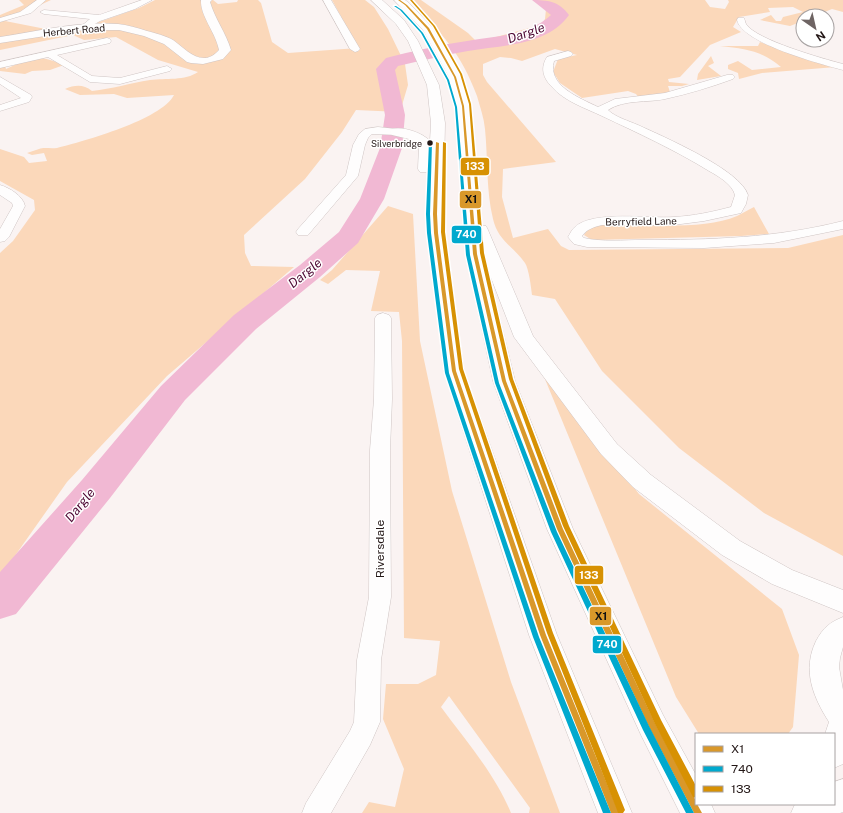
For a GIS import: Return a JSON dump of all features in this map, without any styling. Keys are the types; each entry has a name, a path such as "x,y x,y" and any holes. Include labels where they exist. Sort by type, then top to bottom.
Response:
{"main road":[{"name":"Herbert Road","path":"0,40 84,27 119,27 148,34 168,42 191,60 204,61 219,57 225,50 223,41 211,20 205,1 207,0"},
{"path":"376,0 400,22 430,58 455,77 463,106 475,254 504,381 560,529 652,725 698,813"},
{"path":"398,0 406,6 428,29 438,123 435,214 439,261 454,371 543,635 615,813"},
{"path":"390,132 416,130 427,125 421,76 430,58"},
{"path":"390,132 423,141 427,147 424,194 425,241 427,249 439,261"},
{"path":"470,204 524,337 609,449 642,481 731,548 782,577 843,602"},
{"path":"843,629 836,633 826,650 823,671 830,695 843,716"},
{"path":"835,750 843,727"},
{"path":"794,813 800,805"},
{"path":"808,813 822,805"}],"street":[{"path":"0,20 14,17 36,7 42,0"},
{"path":"84,27 102,18 126,10 148,0"},
{"path":"327,0 355,49"},
{"path":"44,12 102,18"},
{"path":"741,20 742,24 748,31 761,38 801,54 843,67"},
{"path":"77,39 88,45"},
{"path":"0,65 107,41"},
{"path":"49,54 95,80 120,81 167,69"},
{"name":"Berryfield Lane","path":"568,54 550,59 546,65 548,75 553,83 563,92 682,151 716,170 735,183 741,192 741,200 736,210 709,217 670,221 606,220 590,224 579,229 575,237 579,241 605,244 710,244 774,239 843,225"},
{"path":"606,114 602,108 613,103 663,96 730,77"},
{"path":"0,80 27,97 25,100 0,108"},
{"path":"302,232 352,176 358,145 363,136 369,131 390,132"},
{"path":"0,190 18,201 19,206 4,234 0,238"},
{"name":"Riversdale","path":"316,813 361,737 367,722 369,660 380,597 380,450 383,399 383,318"}],"shaded area":[{"path":"19,0 51,0 5,21 61,32 112,30 96,23 139,8 155,0 213,0 218,4 237,2 238,0 258,0 261,3 272,42 288,53 358,48 332,0 365,0 374,7 388,29 405,64 408,85 400,112 356,110 342,132 305,179 244,235 245,253 251,266 294,267 167,376 67,482 0,577 0,253 13,241 35,210 34,200 0,181 0,149 24,157 29,163 47,161 44,153 32,155 27,153 41,148 57,148 121,128 154,113 166,104 174,95 127,98 114,94 80,95 65,89 79,86 85,87 92,91 150,80 187,77 198,72 158,60 116,37 84,40 73,35 0,50 0,15 24,5"},
{"path":"421,0 468,33 477,42 541,25 545,19 546,9 534,0 705,0 710,7 725,9 729,2 728,0 843,0 843,12 835,10 835,8 768,8 770,12 739,17 733,27 741,32 710,45 680,77 668,79 669,82 689,84 682,86 668,86 670,92 639,98 636,94 628,91 582,98 560,83 553,72 558,59 577,55 555,49 522,61 500,57 483,64 483,75 487,82 556,162 503,169 502,197 513,238 548,229 561,246 569,250 788,248 843,235 843,556 764,513 679,448 602,371 555,299 532,295 529,274 525,263 502,238 495,227 488,186 486,140 482,112 471,81 465,68 441,33 409,1"},
{"path":"795,14 795,24 790,26 760,20 771,15 776,21 781,21 783,17"},
{"path":"760,42 836,67 762,73 739,79 738,73 728,69 728,65 738,61 752,70 781,67 766,57 752,51 720,46 758,46"},
{"path":"711,56 714,63 708,66 721,76 697,80 698,74"},
{"path":"41,58 64,65 50,70 32,71 25,74 0,71 0,67 5,66 6,69 19,63"},
{"path":"388,206 413,214 420,341 452,491 511,682 560,813 529,813 530,808 449,696 441,707 488,771 511,813 362,813 369,802 395,807 404,769 383,719 386,684 418,684 436,675 440,641 404,638 402,341 399,312 371,311 380,271 346,270 328,284 320,280 332,270"},
{"path":"754,207 769,234 592,240 584,235 589,227 601,224 670,226 706,224 723,221 737,216"},
{"path":"540,367 639,494 782,609 799,655 793,727 789,733 698,733 676,697"}],"waterway":[{"name":"Dargle","path":"0,602 96,489 173,393 245,322 310,271 349,237 372,199 391,148 395,115 385,69 392,62 467,46 516,39 547,28 561,15 540,0"}],"transit line":[{"name":"X1","path":"399,0 406,5 428,29 455,77 463,106 475,254 504,381 560,529 652,725 698,813"},
{"name":"133","path":"411,0 434,26 461,74 470,104 482,253 511,379 566,526 658,722 695,792"},
{"name":"740","path":"395,6 401,10 422,33 448,80 456,107 468,255 497,383 554,532 646,728 690,813"},
{"name":"740","path":"430,143 428,214 429,233 447,373 536,637 607,813"},
{"name":"X1","path":"437,143 435,214 436,233 454,371 543,635 615,813"},
{"name":"133","path":"444,143 443,232 461,369 550,633 621,810"}],"place":[{"name":"Silverbridge","path":"430,143"}]}
